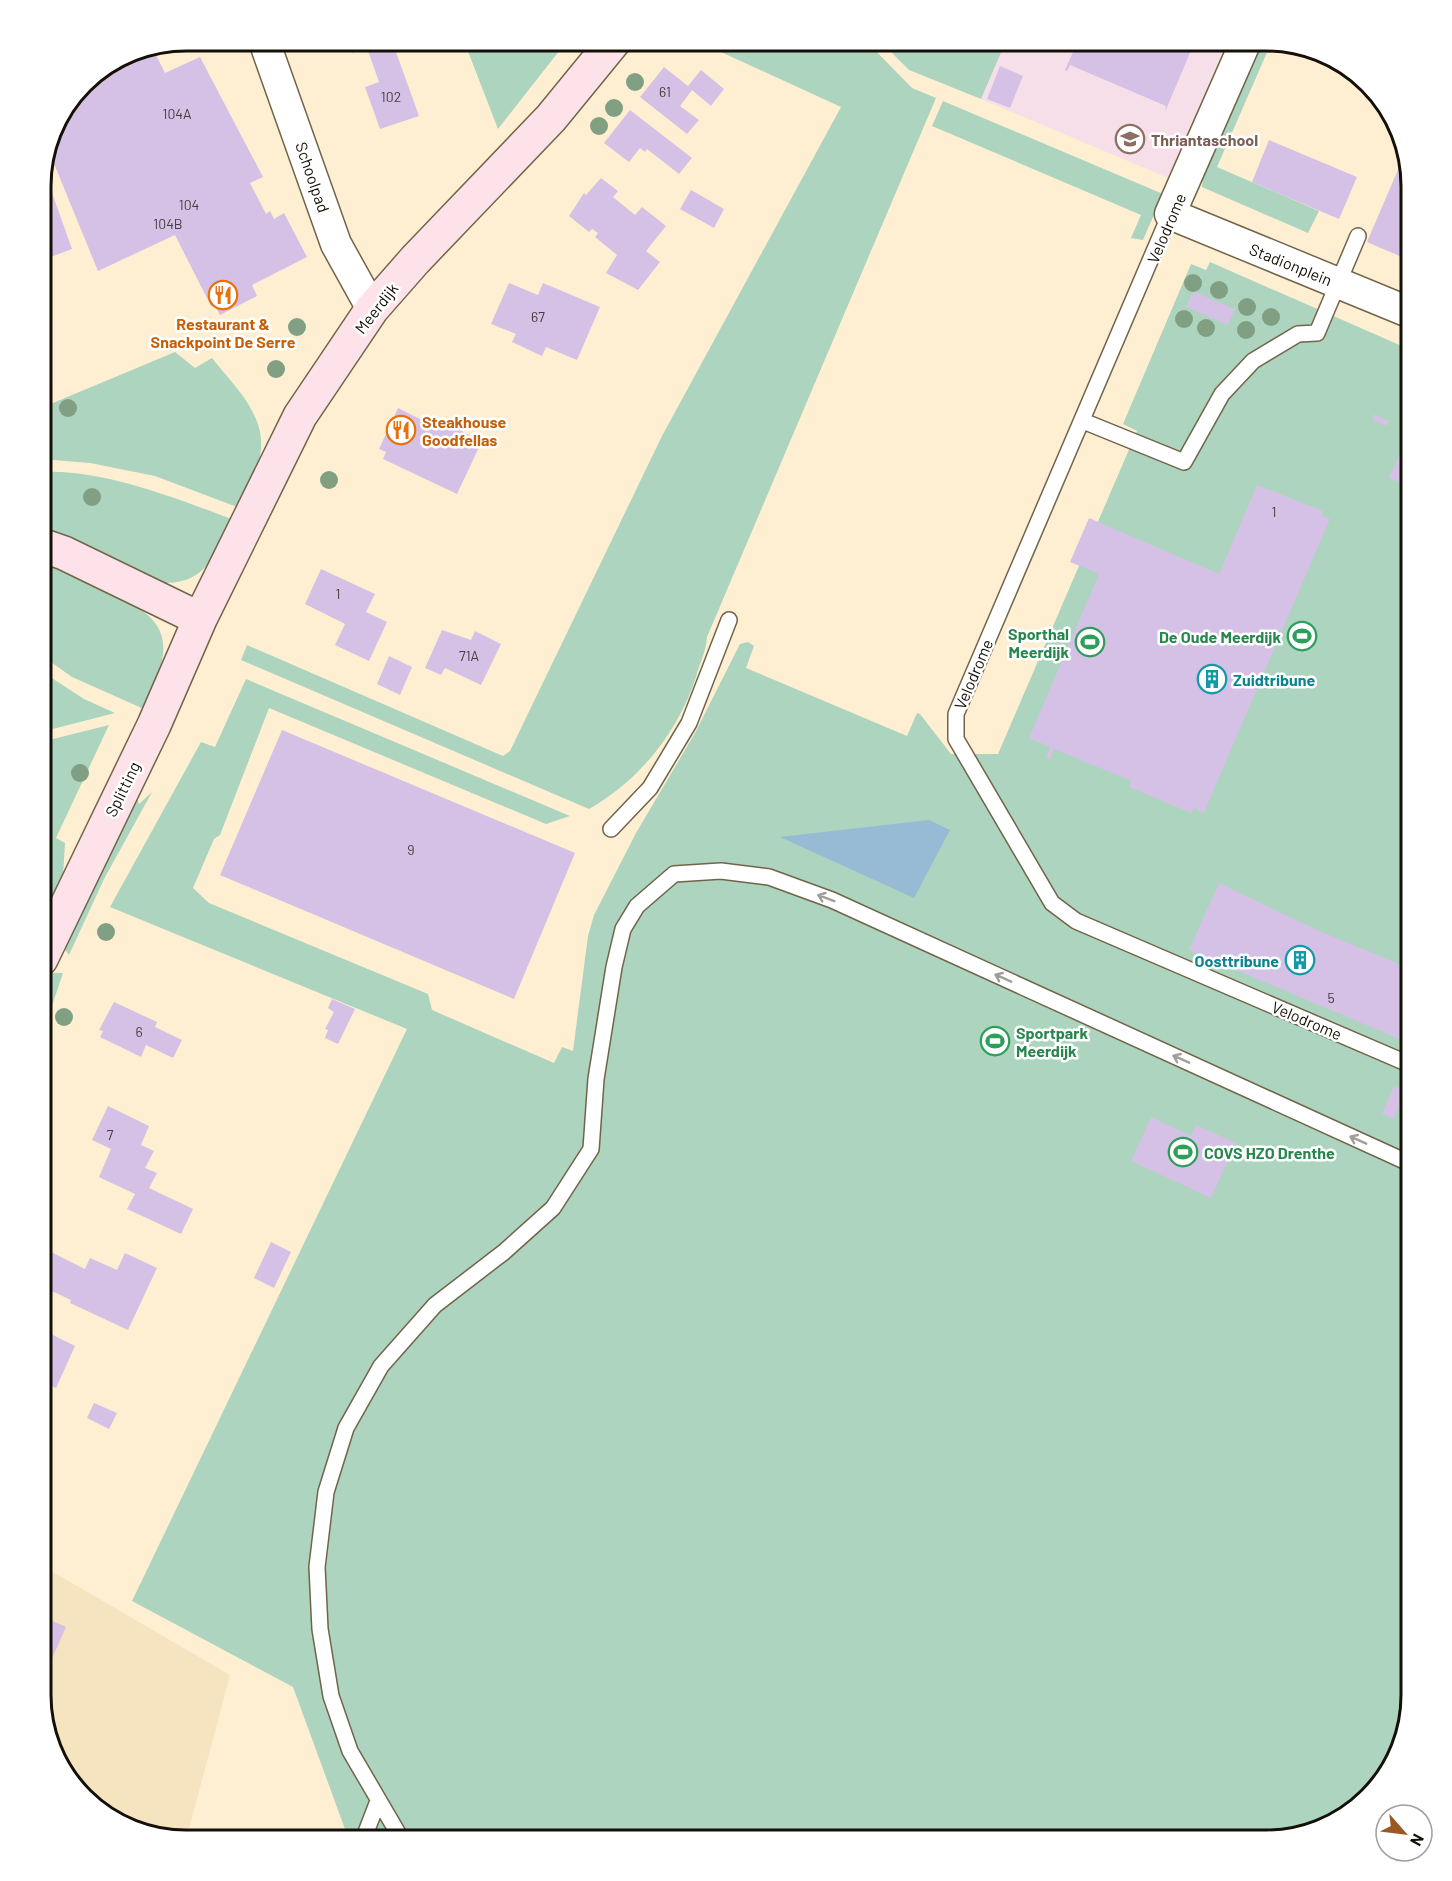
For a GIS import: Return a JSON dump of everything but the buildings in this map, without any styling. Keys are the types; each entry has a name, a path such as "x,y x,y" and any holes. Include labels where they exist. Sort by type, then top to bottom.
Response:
{"street":[{"name":"Schoolpad","path":"268,51 336,244 372,309"},
{"name":"Meerdijk","path":"200,619 300,416 372,309 422,252 551,118 606,51"},
{"name":"Velodrome","path":"1170,214 1242,51"},
{"name":"Stadionplein","path":"1170,214 1401,309"},
{"path":"51,550 200,619"},
{"name":"Splitting","path":"51,938 154,725 200,619"}],"lane":[{"name":"Velodrome","path":"1170,214 956,714 956,739 1052,903 1076,921 1401,1060"},
{"path":"1083,421 1184,462 1222,394 1253,361 1298,334 1317,333 1358,236"},
{"path":"611,829 650,788 689,723 729,620"},
{"path":"396,1830 350,1751 331,1696 320,1629 318,1556 326,1492 342,1439 381,1366 435,1305 504,1252 554,1208 591,1149 596,1079 614,967 623,929 638,906 674,874 721,871 769,878 832,900 1401,1159"},
{"path":"367,1830 378,1801"}],"shaded area":[{"name":"Thriantaschool","path":"1002,51 1223,51 1168,178 981,99"},
{"path":"51,1571 230,1675 189,1830 168,1829 126,1816 111,1807 85,1784 65,1755 58,1738 52,1713 51,1695"}],"green space":[{"path":"468,51 559,51 498,129"},
{"path":"719,51 876,51 912,88 936,98 707,637 696,677 679,717 655,753 625,784 589,809 241,660 247,645 503,756 510,751 662,436 841,107"},
{"path":"890,51 1002,51 981,99 909,70"},
{"path":"1256,51 1268,51 1217,167 1319,211 1308,233 1202,187 1203,176"},
{"path":"943,101 1163,194 1143,240 1131,238 1141,215 932,126"},
{"name":"Sportpark Meerdijk","path":"1210,262 1401,346 1401,1695 1400,1713 1387,1755 1367,1784 1341,1807 1309,1823 1284,1829 345,1830 293,1687 132,1601 407,1029 110,907 201,742 215,747 246,679 570,816 546,824 269,708 220,835 214,839 193,888 209,903 428,994 432,1010 554,1063 562,1047 573,1051 588,936 594,915 636,833 695,733 740,644 748,642 754,646 746,668 907,736 917,713 920,714 951,754 998,754 1137,431 1123,424 1191,264 1206,270"},
{"path":"175,352 195,368 212,358 239,391 254,415 261,441 260,456 254,475 237,507 155,476 90,463 51,460 51,404"},
{"path":"51,472 88,475 138,486 231,519 214,554 201,571 192,577 166,583 71,539 51,532"},
{"path":"51,567 133,605 158,627 162,639 161,666 144,709 72,677 51,662"},
{"path":"51,678 84,699 115,713 51,729"},
{"path":"109,725 56,838 65,843 63,876 51,903 51,740"},
{"path":"152,792 104,879 69,955 64,948 136,794 139,804"},
{"path":"51,973 63,973 51,1008"}],"water":[{"path":"929,820 950,830 914,898 780,837"}],"place":[{"name":"Thriantaschool","path":"1130,139"},
{"name":"Restaurant & Snackpoint De Serre","path":"223,295"},
{"name":"Steakhouse Goodfellas","path":"401,430"},
{"name":"De Oude Meerdijk","path":"1302,636"},
{"name":"Sporthal Meerdijk","path":"1090,642"},
{"name":"Zuidtribune","path":"1212,679"},
{"name":"Oosttribune","path":"1300,960"},
{"name":"Sportpark Meerdijk","path":"995,1041"},
{"name":"COVS HZO Drenthe","path":"1183,1152"}]}
